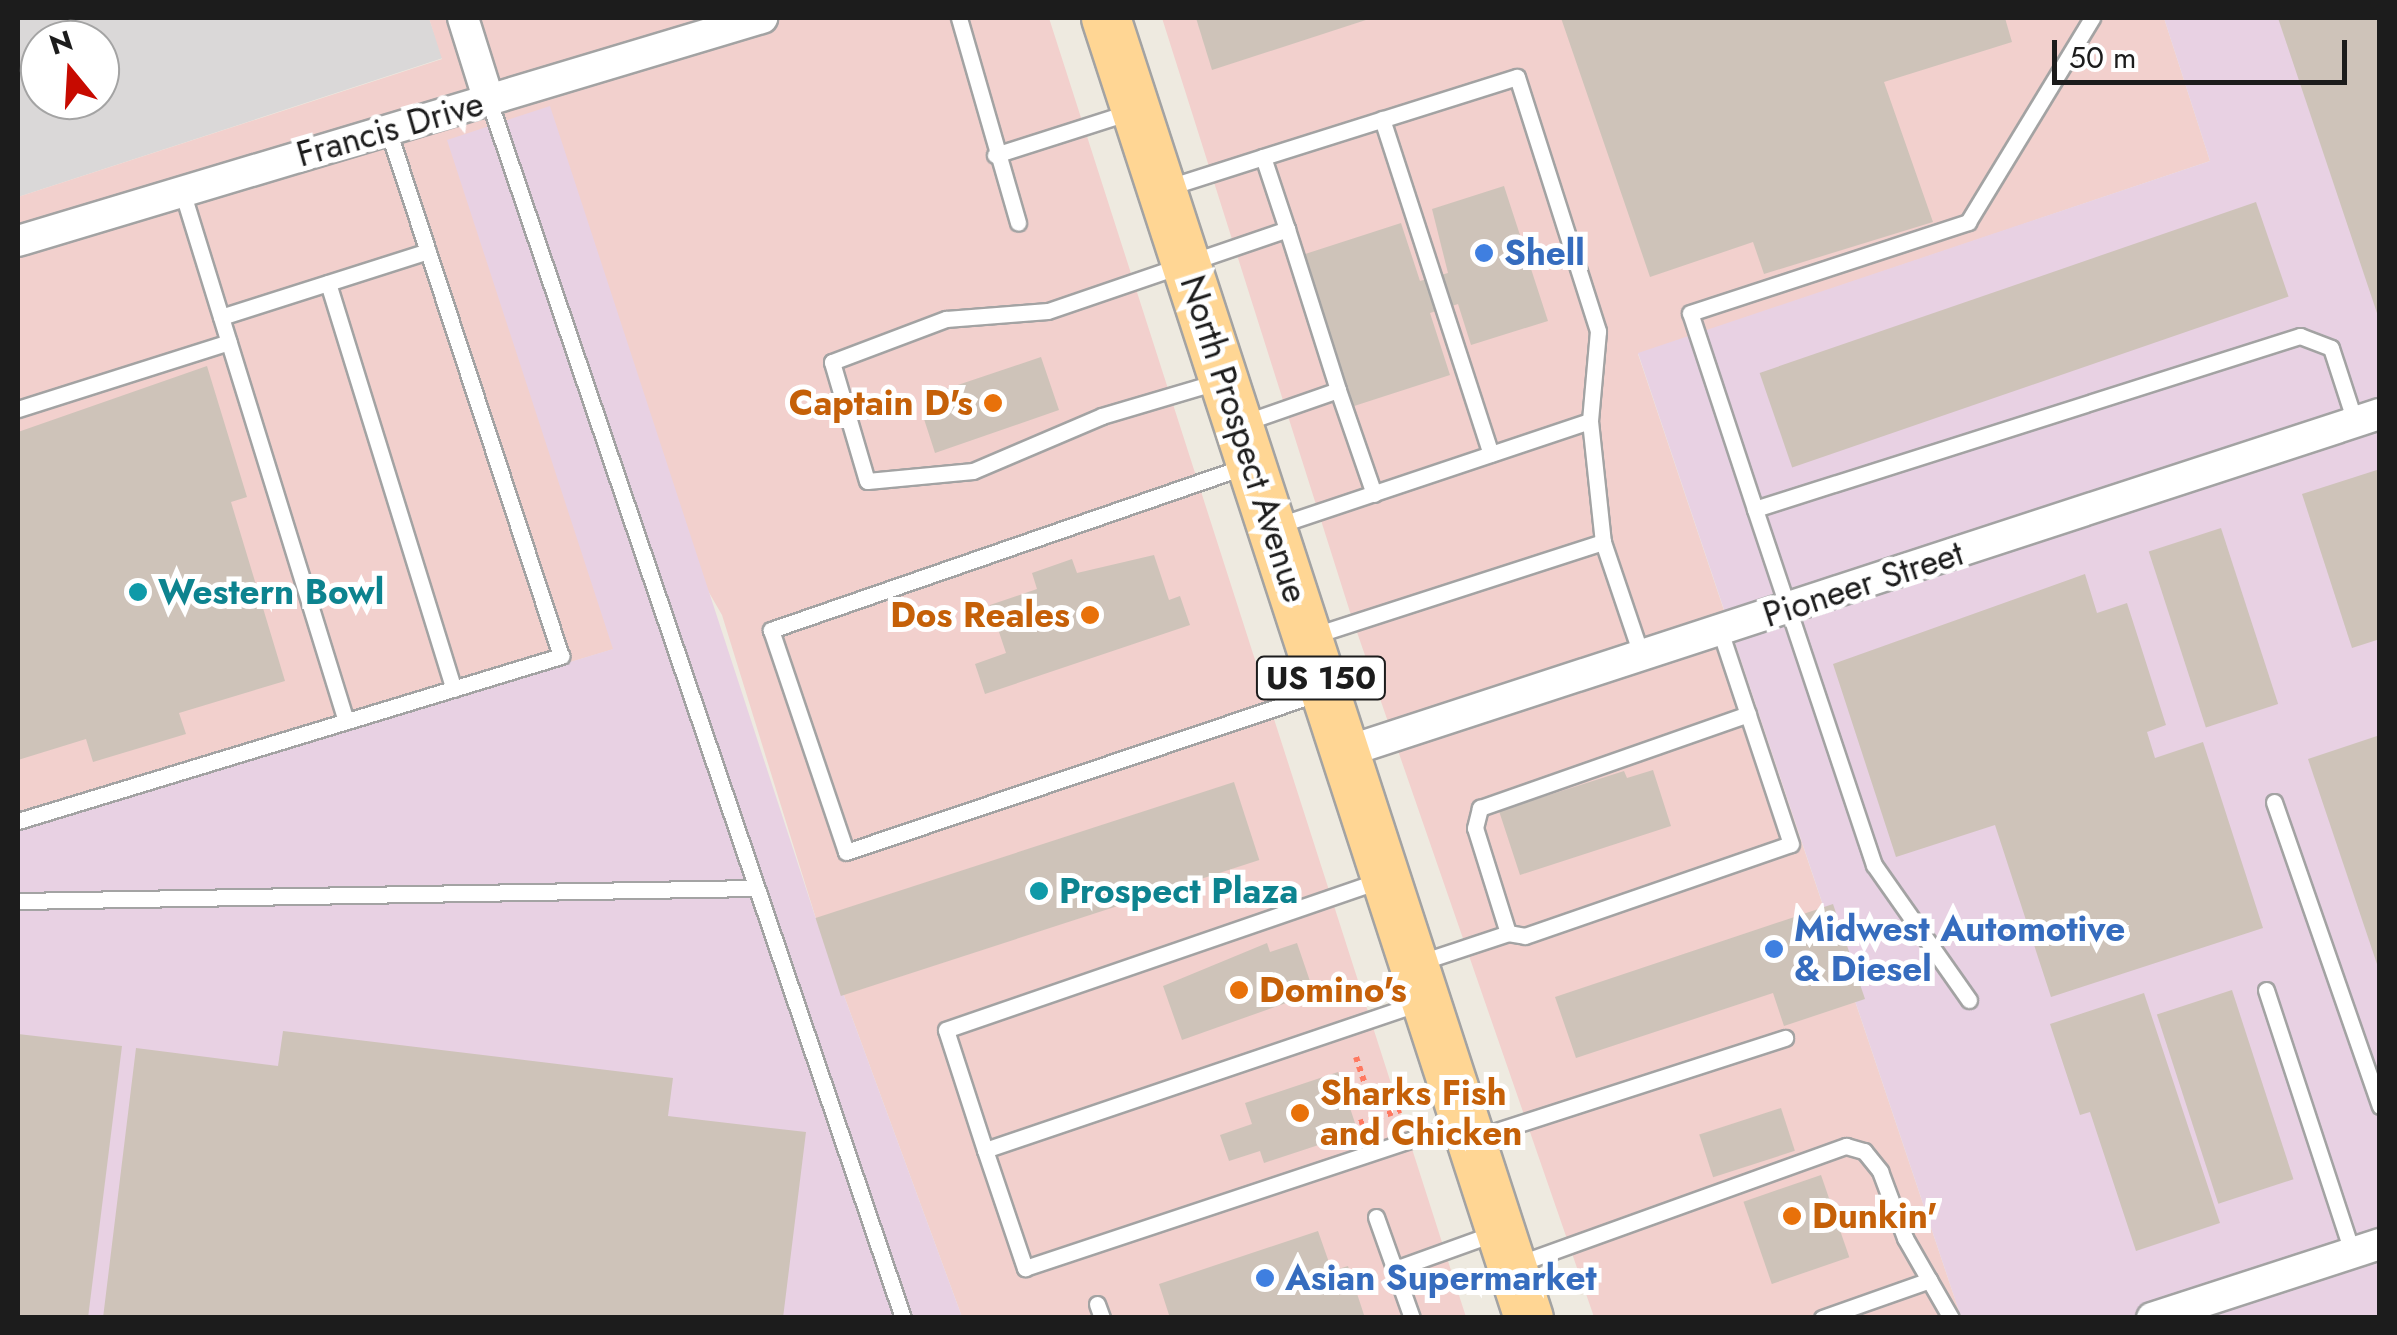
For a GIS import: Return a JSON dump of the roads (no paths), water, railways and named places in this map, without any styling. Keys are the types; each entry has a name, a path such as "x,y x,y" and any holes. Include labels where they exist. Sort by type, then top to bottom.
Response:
{"main road":[{"name":"North Prospect Avenue","path":"1102,25 1137,110 1529,1318"}],"street":[{"path":"463,18 488,101"},
{"name":"Francis Drive","path":"18,240 762,18"},
{"name":"Pioneer Street","path":"1346,752 2367,418"},
{"path":"2152,1318 2213,1308 2366,1248"}],"lane":[{"path":"959,18 1018,223"},
{"path":"1970,1000 1874,865 1690,313 1968,222 2092,18"},
{"path":"1162,190 1517,77 1598,331 1590,421 1603,542 1642,656"},
{"path":"488,101 903,1318"},
{"path":"996,155 1137,110"},
{"path":"1382,119 1491,454"},
{"path":"18,821 561,656 388,130"},
{"path":"1263,157 1374,494"},
{"path":"182,191 346,721"},
{"path":"1224,380 1102,416 973,471 868,481 832,362 946,319 1048,310 1286,230"},
{"path":"221,317 428,251"},
{"path":"328,283 454,689"},
{"path":"1755,510 2300,336 2331,348 2367,418"},
{"path":"18,409 229,342"},
{"path":"1326,691 846,852 771,630 1245,444 1338,390"},
{"path":"1272,528 1590,421"},
{"path":"1308,638 1603,542"},
{"path":"985,1150 1420,982 1508,933 1525,936 1791,844 1720,630"},
{"path":"1508,933 1480,854 1480,808 1748,714"},
{"path":"2274,802 2380,1106"},
{"path":"1386,878 946,1030 1025,1268 1785,1038"},
{"path":"18,902 756,888"},
{"path":"2266,990 2366,1248"},
{"path":"1395,1269 1506,1248 1846,1146 1864,1151 1880,1172 1951,1318"},
{"path":"1376,1217 1412,1318"},
{"path":"1822,1318 1930,1280"}],"place":[{"name":"Shell","path":"1484,253"},
{"name":"Captain D's","path":"993,403"},
{"name":"Western Bowl","path":"138,592"},
{"name":"Dos Reales","path":"1090,615"},
{"name":"Prospect Plaza","path":"1039,891"},
{"name":"Midwest Automotive & Diesel","path":"1774,949"},
{"name":"Domino's","path":"1239,990"},
{"name":"Sharks Fish and Chicken","path":"1300,1113"},
{"name":"Dunkin'","path":"1792,1216"},
{"name":"Asian Supermarket","path":"1265,1278"}]}
